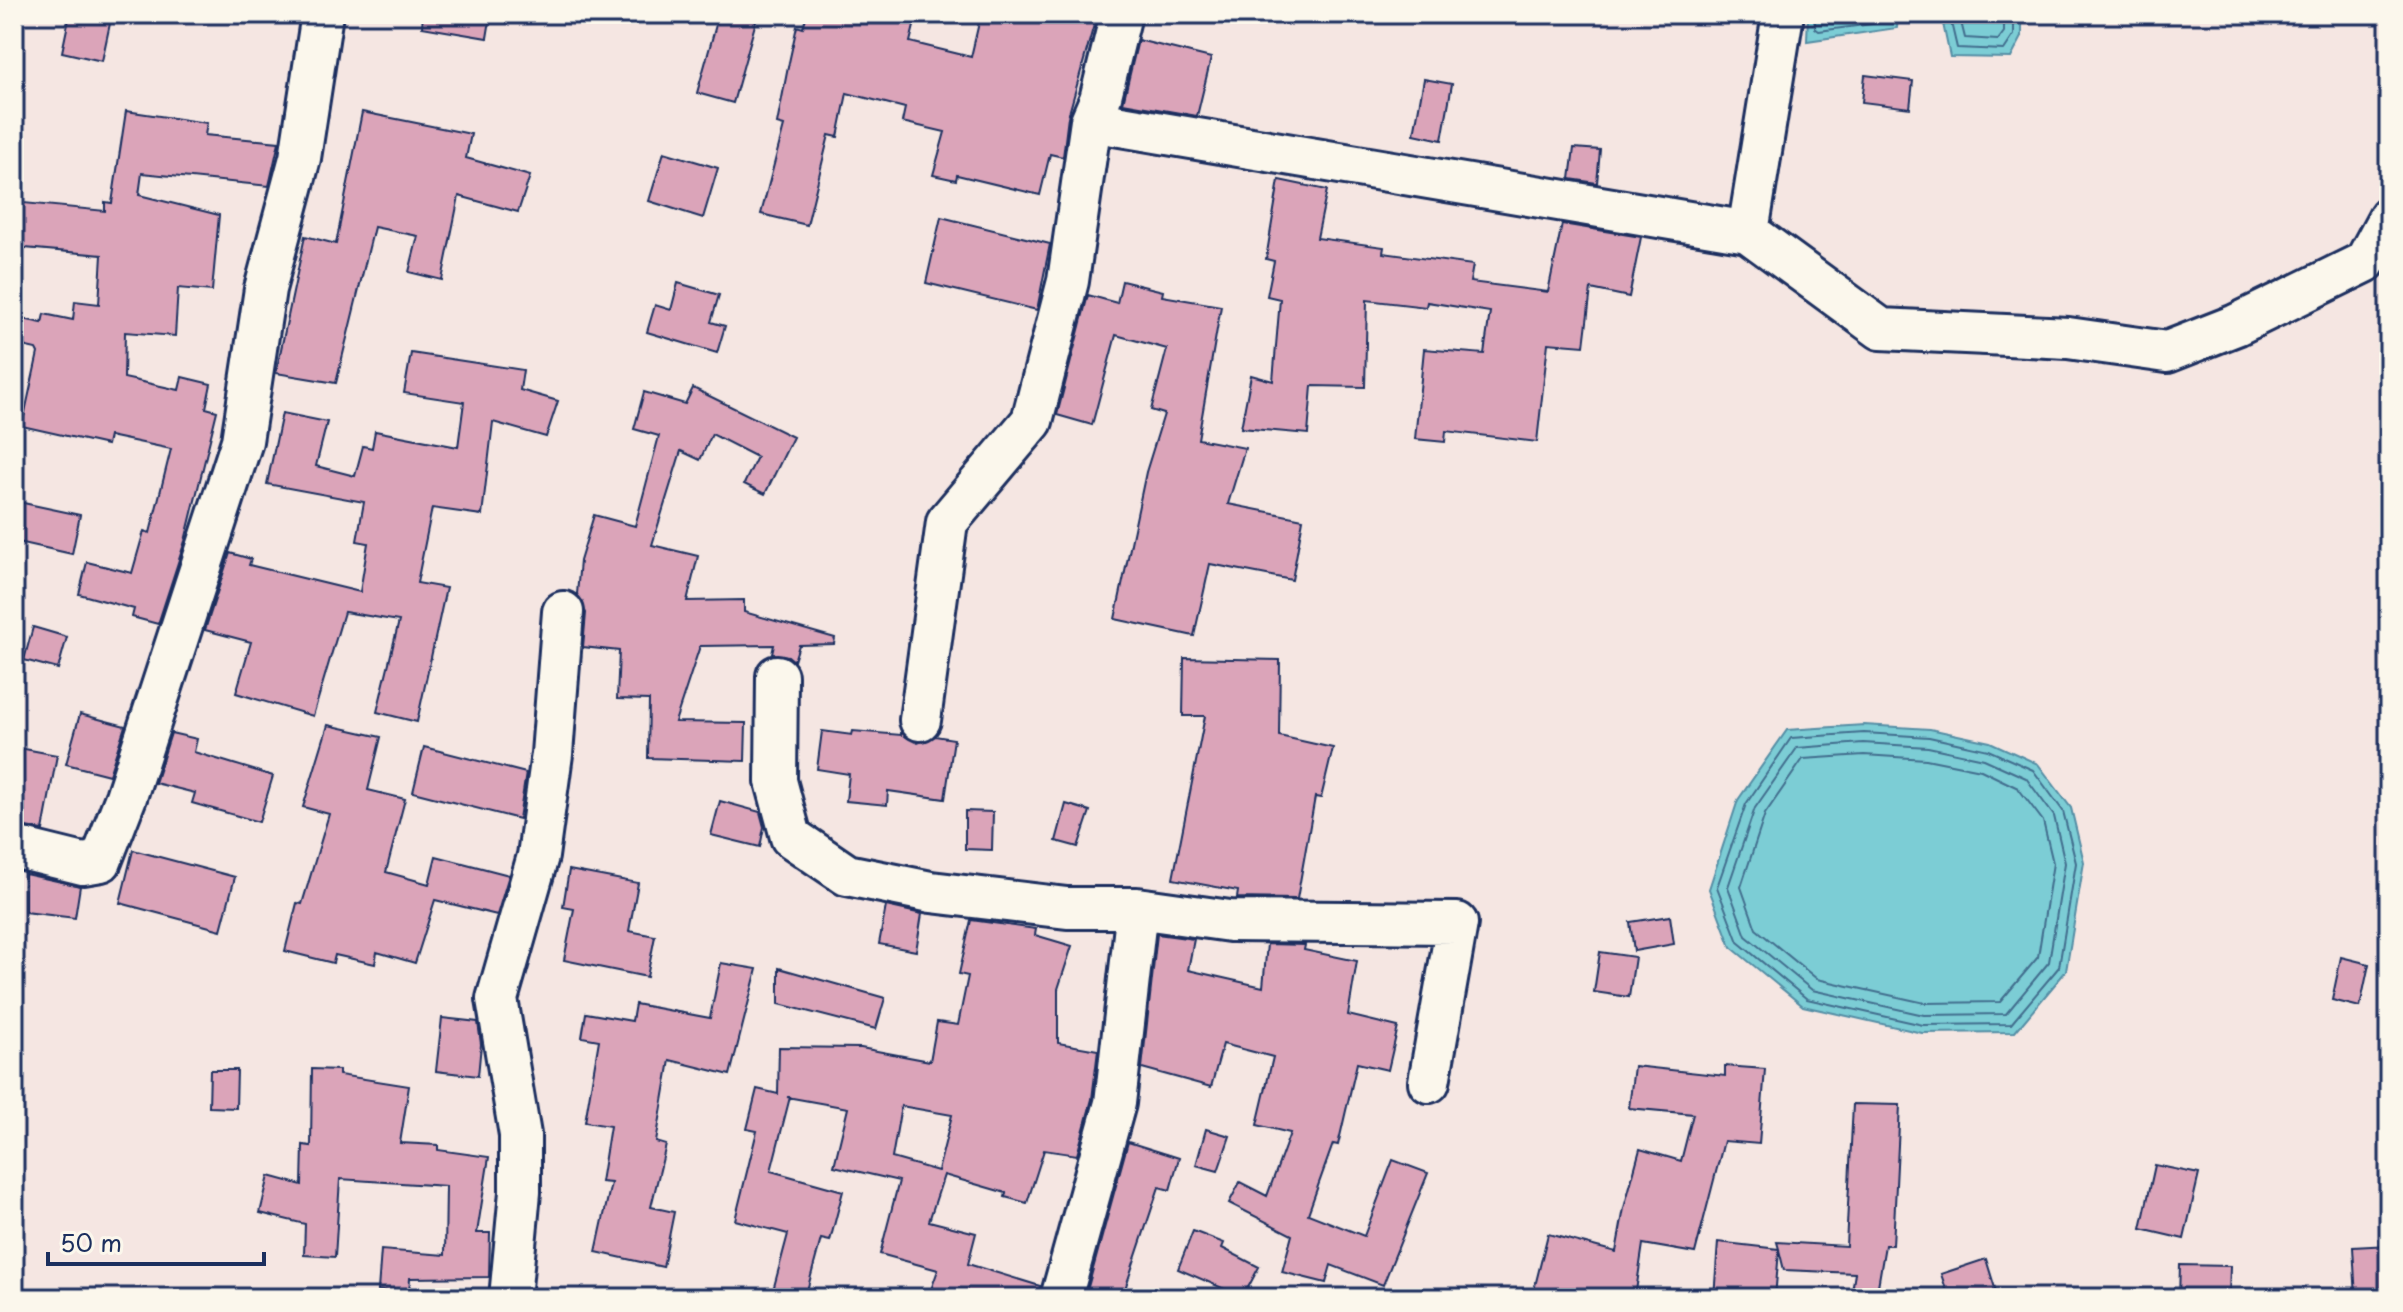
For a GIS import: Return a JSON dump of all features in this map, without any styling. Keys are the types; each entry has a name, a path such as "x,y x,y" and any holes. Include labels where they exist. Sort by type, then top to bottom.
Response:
{"street":[{"path":"14,847 83,864 101,861 126,797 242,441 265,289 300,158 322,14"},
{"path":"920,720 947,522 1032,421 1068,281 1091,121 1100,100 1121,14"},
{"path":"1748,232 1783,14"},
{"path":"1091,121 1748,232 1881,329 2068,338 2167,352 2236,325 2365,262 2389,217"},
{"path":"510,1298 520,1192 520,1135 497,999 538,856 552,754 563,612"},
{"path":"777,676 776,781 791,837 847,875 931,892 1037,905 1137,908 1230,921 1457,923 1429,1082"},
{"path":"1061,1298 1115,1103 1137,908"}],"water":[{"path":"1808,14 1898,14 1897,28 1807,41"},
{"path":"1941,14 2022,14 2022,37 2011,58 1950,57"},
{"path":"1864,725 1930,729 1990,742 2038,764 2071,808 2084,862 2066,971 2015,1032 1922,1033 1803,1006 1731,947 1709,889 1738,800 1787,730"}],"building":[{"path":"70,14 112,14 102,61 62,52"},
{"path":"423,14 491,14 487,38 422,27"},
{"path":"719,14 758,14 733,103 697,93"},
{"path":"807,14 843,14 870,22 872,14 915,22 910,42 971,57 981,14 1097,14 1068,117 1063,157 1050,154 1040,195 957,175 956,180 933,175 945,132 902,122 905,108 847,93 838,137 829,135 807,225 761,214 784,126 777,124 797,26 803,28"},
{"path":"1138,40 1211,58 1197,116 1123,103"},
{"path":"1865,75 1913,81 1910,108 1862,102"},
{"path":"1424,79 1452,84 1442,140 1414,134"},
{"path":"126,111 207,123 205,135 279,142 269,186 142,173 139,195 219,215 212,291 178,288 175,336 125,332 124,378 179,390 182,377 211,384 206,408 217,411 185,541 158,624 132,617 134,609 79,594 87,562 132,573 144,531 150,533 171,449 109,436 107,445 22,426 38,353 36,349 18,345 23,319 42,323 44,314 73,320 75,301 99,304 102,255 14,247 14,202 105,211 105,202 112,203"},
{"path":"362,112 471,134 466,158 530,176 518,212 459,196 442,280 409,272 418,236 374,227 336,383 276,373 305,236 336,244"},
{"path":"1574,148 1600,150 1597,183 1570,179"},
{"path":"664,152 718,168 703,218 649,201"},
{"path":"1279,180 1327,190 1317,238 1384,247 1383,253 1473,265 1470,282 1548,292 1562,224 1641,237 1629,297 1591,289 1584,346 1548,343 1537,442 1446,431 1445,442 1415,439 1424,349 1484,354 1490,312 1427,302 1426,307 1367,300 1365,387 1312,386 1308,434 1241,428 1251,375 1273,381 1280,299 1267,296 1274,261 1266,259"},
{"path":"941,217 1050,244 1037,310 926,283"},
{"path":"1122,281 1163,291 1162,296 1221,306 1198,439 1245,448 1228,504 1303,519 1292,580 1210,564 1194,636 1115,619 1146,472 1164,414 1151,410 1167,349 1116,335 1092,425 1057,415 1088,295 1117,303"},
{"path":"678,283 719,295 711,322 725,326 717,353 647,332 655,305 671,310"},
{"path":"411,353 523,370 520,390 558,401 546,437 493,422 482,515 432,508 417,583 446,588 417,722 377,712 399,621 344,612 313,716 236,693 251,642 205,630 230,553 251,559 249,565 360,592 368,543 357,541 364,502 267,484 282,413 327,422 316,466 355,476 363,446 372,448 375,431 458,447 464,402 404,393"},
{"path":"693,388 793,437 765,494 744,484 757,457 712,434 700,460 681,451 652,545 698,556 687,601 744,600 744,612 835,638 834,644 799,645 794,661 788,656 772,654 774,645 700,646 675,722 746,723 745,761 648,758 649,700 617,699 619,651 583,647 586,613 577,594 580,561 594,515 635,526 659,436 634,429 644,392 685,404"},
{"path":"14,501 80,515 72,554 14,541"},
{"path":"33,627 67,637 58,669 24,660"},
{"path":"1184,658 1280,660 1279,736 1333,748 1321,798 1315,797 1297,899 1237,898 1238,891 1173,879 1205,716 1183,716"},
{"path":"80,714 125,726 109,775 66,764"},
{"path":"328,725 381,737 368,790 405,799 386,872 429,884 436,856 509,875 497,915 435,900 415,963 377,952 375,964 335,955 333,963 285,951 297,903 302,904 329,814 303,807"},
{"path":"822,731 852,735 853,731 901,735 901,732 918,743 935,736 954,739 945,799 888,791 887,805 846,801 849,774 817,769"},
{"path":"171,733 197,739 194,752 273,776 259,822 192,803 195,793 155,783"},
{"path":"14,747 57,755 43,830 14,825"},
{"path":"424,747 526,773 519,819 413,792"},
{"path":"720,801 760,812 764,827 760,847 711,835"},
{"path":"1066,804 1090,811 1078,847 1056,841"},
{"path":"965,811 993,812 992,850 965,849"},
{"path":"133,850 235,877 221,930 120,903"},
{"path":"569,870 638,883 629,931 655,936 647,977 564,960 574,909 563,907"},
{"path":"25,874 80,886 75,918 25,912"},
{"path":"886,906 922,914 916,951 879,944"},
{"path":"1670,916 1674,944 1634,951 1630,922"},
{"path":"971,920 1036,929 1035,935 1072,946 1058,989 1058,1043 1098,1050 1092,1099 1077,1155 1044,1150 1027,1203 1005,1197 1006,1193 944,1175 929,1221 976,1233 968,1264 1040,1286 1039,1298 928,1298 938,1270 880,1254 899,1181 834,1166 848,1108 790,1098 771,1171 843,1191 830,1241 821,1239 805,1298 771,1298 788,1234 735,1220 757,1131 747,1129 757,1089 778,1094 779,1047 861,1048 930,1061 937,1022 958,1025 968,976 959,974","holes":["901,1106 952,1115 938,1171 892,1158"]},
{"path":"1157,934 1194,939 1188,970 1263,987 1267,944 1305,945 1304,950 1357,961 1348,1015 1398,1027 1388,1070 1357,1063 1338,1145 1333,1144 1308,1214 1364,1236 1393,1160 1428,1173 1383,1285 1331,1265 1326,1283 1282,1272 1292,1235 1229,1203 1240,1182 1267,1196 1290,1133 1257,1125 1273,1057 1223,1044 1211,1087 1142,1068"},
{"path":"1600,952 1635,957 1629,997 1594,992"},
{"path":"2341,957 2369,964 2360,1007 2332,1000"},
{"path":"721,963 757,969 730,1075 670,1060 656,1142 666,1145 651,1207 674,1212 663,1267 596,1252 611,1183 601,1182 610,1126 585,1122 599,1040 582,1037 586,1013 632,1021 635,1004 710,1018"},
{"path":"779,968 885,998 876,1029 779,1004"},
{"path":"442,1018 478,1022 481,1044 478,1076 436,1071"},
{"path":"1634,1066 1725,1076 1725,1066 1765,1069 1759,1144 1724,1141 1695,1253 1643,1244 1635,1298 1532,1298 1548,1234 1616,1252 1640,1149 1681,1161 1693,1114 1629,1108"},
{"path":"312,1069 339,1070 339,1075 409,1086 400,1143 438,1145 438,1150 489,1157 477,1233 490,1233 489,1277 410,1278 409,1293 378,1290 381,1250 445,1255 446,1186 340,1179 335,1257 304,1255 305,1224 260,1213 269,1176 302,1185 303,1145 311,1146"},
{"path":"210,1070 237,1070 236,1108 209,1107"},
{"path":"1853,1104 1900,1105 1893,1245 1885,1245 1876,1298 1851,1298 1855,1273 1784,1270 1779,1250 1775,1298 1714,1298 1718,1242 1779,1249 1777,1242 1846,1246"},
{"path":"1206,1129 1230,1136 1218,1171 1196,1165"},
{"path":"1128,1142 1179,1158 1170,1190 1159,1187 1122,1298 1085,1298"},
{"path":"2155,1165 2199,1174 2184,1239 2141,1229"},
{"path":"1193,1231 1224,1243 1222,1248 1259,1267 1243,1297 1178,1269"},
{"path":"2389,1245 2389,1298 2356,1298 2353,1247"},
{"path":"1986,1259 1998,1298 1949,1298 1941,1274"},
{"path":"2180,1265 2230,1266 2229,1298 2179,1298"}]}
